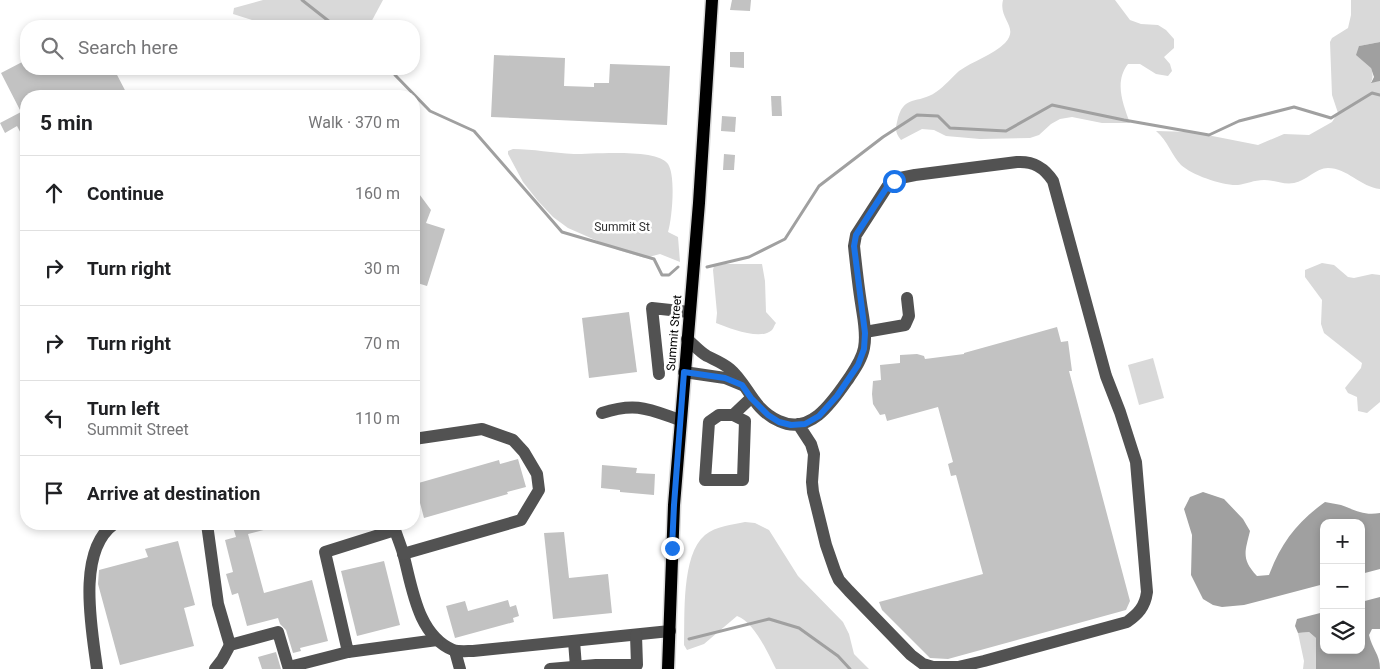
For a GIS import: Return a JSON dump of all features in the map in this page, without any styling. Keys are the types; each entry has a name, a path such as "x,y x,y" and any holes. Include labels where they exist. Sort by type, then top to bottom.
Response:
{"main road":[{"name":"Summit Street","path":"668,669 674,505 699,203 712,0"}],"lane":[{"path":"687,339 705,355 731,370 751,398 768,415 779,422 791,425 798,424 805,424 819,416 837,396 858,365 864,349 865,332 854,246 856,235 887,187 894,181 915,175 1028,161 1039,166 1048,173 1053,181 1106,376 1136,462 1147,592 1146,602 1138,614 1127,622 984,661 947,668 923,664 911,655 839,580 826,545 813,492 814,454 798,424"},
{"path":"865,332 905,325 909,316 907,298"},
{"path":"659,374 652,308 689,312"},
{"path":"684,372 725,378 742,385"},
{"path":"733,415 745,421 743,480 706,480 709,422 719,414 733,415 751,398"},
{"path":"602,413 619,408 642,407 680,420"},
{"path":"403,554 521,520 539,490 536,474 524,452 513,440 482,428 420,439"},
{"path":"98,669 89,607 90,573 98,546 106,530"},
{"path":"208,530 218,604 230,645 221,666"},
{"path":"348,652 325,552 386,530"},
{"path":"395,530 403,554 410,588 420,614 437,640 455,651 472,651 670,631"},
{"path":"230,645 278,632 289,668 348,652 437,640"},
{"path":"550,669 596,665 637,667 636,635"},
{"path":"574,641 576,668"},
{"path":"455,651 460,669"}],"green space":[{"path":"263,0 383,0 372,20 252,20 233,14 234,8"},
{"path":"1003,0 1115,0 1130,20 1141,24 1158,25 1166,30 1174,39 1174,48 1164,57 1170,64 1172,71 1168,76 1156,74 1140,64 1128,64 1121,78 1121,93 1130,123 1102,123 1072,117 1060,119 1039,135 1030,138 980,139 946,136 934,130 922,129 901,140 897,134 896,127 900,113 907,103 936,92 959,71 995,51 1005,43 1009,37 1010,27 1003,12"},
{"path":"1351,0 1380,0 1380,42 1359,46 1371,69 1371,82 1380,81 1380,189 1373,188 1341,171 1328,168 1315,172 1303,180 1294,183 1264,180 1232,185 1208,179 1181,165 1164,139 1156,131 1192,132 1258,145 1284,134 1309,135 1332,122 1338,113 1332,95 1330,42 1332,38 1348,28 1351,15"},
{"name":"Summit St","path":"513,149 574,154 639,154 662,159 668,164 673,187 668,232 678,237 680,262 660,254 645,258 618,250 568,228 553,217 523,182 508,154 508,151"},
{"path":"1322,263 1334,265 1348,277 1380,275 1380,402 1367,413 1358,411 1357,397 1348,393 1345,388 1361,368 1362,363 1324,333 1321,324 1322,300 1305,277 1305,270"},
{"path":"724,264 762,264 765,281 766,312 776,323 772,330 767,333 753,334 716,323 717,313 713,270 714,266"},
{"path":"1153,358 1164,398 1139,405 1128,365"},
{"path":"745,522 755,523 769,530 798,576 843,622 849,634 854,654 869,669 776,669 755,631 743,619 737,616 704,644 687,650 684,645 686,587 688,571 697,544 705,535 714,530"},
{"path":"1309,632 1316,638 1316,669 1303,669 1304,661 1298,633"}],"shaded area":[{"path":"1380,42 1380,81 1371,83 1374,77 1371,68 1356,55 1359,46"},
{"path":"1203,492 1224,499 1243,519 1250,531 1246,560 1257,576 1269,575 1279,553 1291,534 1306,517 1325,502 1364,513 1380,513 1380,569 1365,573 1365,519 1320,519 1320,585 1244,605 1222,607 1213,605 1203,599 1191,575 1192,535 1184,509 1190,497"},
{"path":"1380,597 1380,629 1372,629 1369,635 1379,659 1380,669 1316,669 1316,638 1309,632 1298,633 1295,626 1297,619 1320,613 1320,654 1365,654 1365,601"}],"building":[{"path":"732,0 751,0 750,11 730,10"},
{"path":"730,52 744,52 744,68 730,67"},
{"path":"494,55 565,58 564,86 594,87 594,83 609,83 610,64 670,66 667,125 491,117"},
{"path":"20,63 20,75 117,75 125,90 20,90 20,110 1,73"},
{"path":"771,96 781,96 782,116 772,116"},
{"path":"20,113 20,132 17,126 5,133 0,123"},
{"path":"722,116 736,117 735,132 721,131"},
{"path":"724,154 735,155 734,170 723,170"},
{"path":"420,195 431,210 426,223 445,229 427,286 420,284"},
{"path":"629,312 637,372 589,378 582,318"},
{"path":"1057,327 1061,342 1068,341 1072,371 1069,371 1130,601 1126,610 948,659 930,658 882,610 879,602 983,574 956,475 951,476 948,464 953,462 938,407 887,421 885,414 880,415 873,404 873,381 881,380 880,365 900,363 900,355 917,354 924,356 925,359 964,354"},
{"path":"518,459 526,487 424,518 420,503 420,483 499,460 500,464"},
{"path":"602,465 637,468 636,473 655,474 654,495 601,488"},
{"path":"234,530 263,530 248,534 264,593 312,580 328,641 300,648 301,651 293,653 286,630 280,624 278,618 247,626 238,593 232,595 226,574 233,572 225,540 236,537"},
{"path":"564,532 569,578 608,574 612,613 553,619 544,533"},
{"path":"178,541 195,605 184,608 194,646 120,665 98,584 99,570 148,557 145,549"},
{"path":"384,561 400,625 357,636 341,571"},
{"path":"508,600 510,607 516,605 519,616 513,618 514,622 455,638 446,606 465,601 468,611"},
{"path":"276,652 281,669 262,669 258,657"}],"waterway":[{"path":"302,0 327,20"},
{"path":"395,75 410,90"},
{"path":"707,267 749,257 785,239 819,186 883,137 917,115 938,116 950,128 1006,131 1052,105 1209,135 1239,121 1294,107 1331,118 1372,93 1380,95"},
{"path":"420,101 430,111 474,131 562,232 654,259 662,275 669,275 678,267"},
{"path":"689,639 769,619 799,628 838,656 850,669"}],"route":[{"path":"672,548 684,372 725,378 742,385 751,398 768,415 779,422 791,425 805,424 819,416 837,396 858,365 864,349 865,333 854,246 856,235 887,187 894,181"}]}
